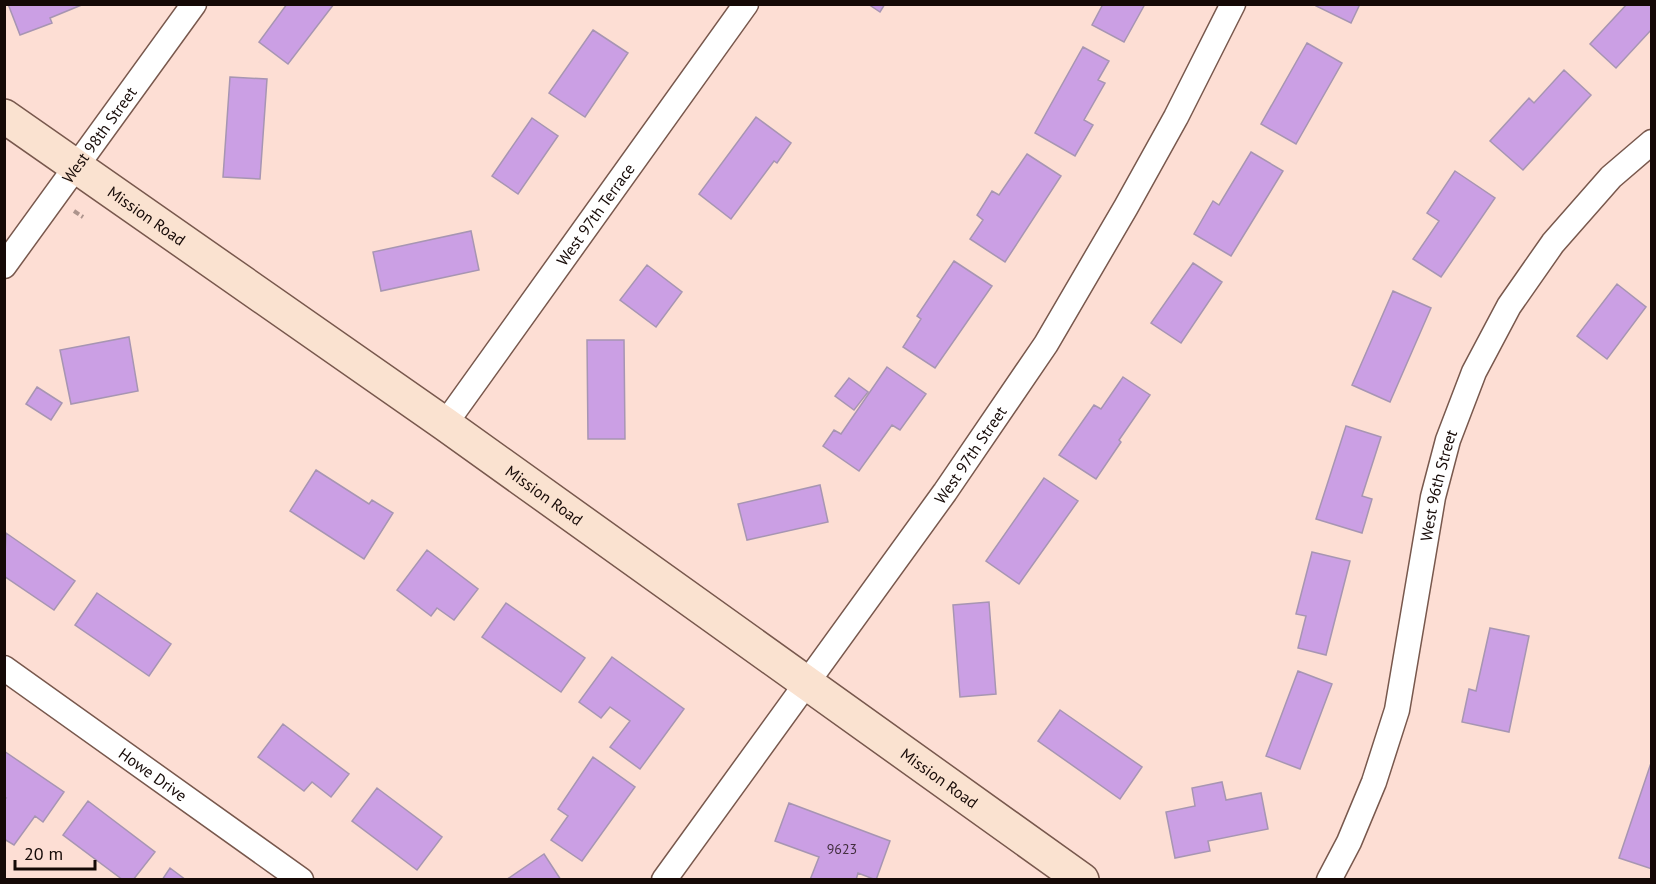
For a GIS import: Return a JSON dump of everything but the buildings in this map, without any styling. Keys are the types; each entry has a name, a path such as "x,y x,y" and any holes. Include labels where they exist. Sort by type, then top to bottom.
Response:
{"main road":[{"name":"Mission Road","path":"4,116 445,424 1082,879"}],"street":[{"name":"West 98th Street","path":"4,266 194,4"},
{"name":"West 97th Terrace","path":"445,424 746,4"},
{"name":"West 97th Street","path":"664,879 945,492 1046,344 1176,117 1233,4"},
{"name":"West 96th Street","path":"1329,879 1349,842 1374,782 1397,710 1433,496 1448,440 1474,372 1509,306 1553,243 1611,177 1652,142"},
{"name":"Howe Drive","path":"4,668 301,879"}]}
